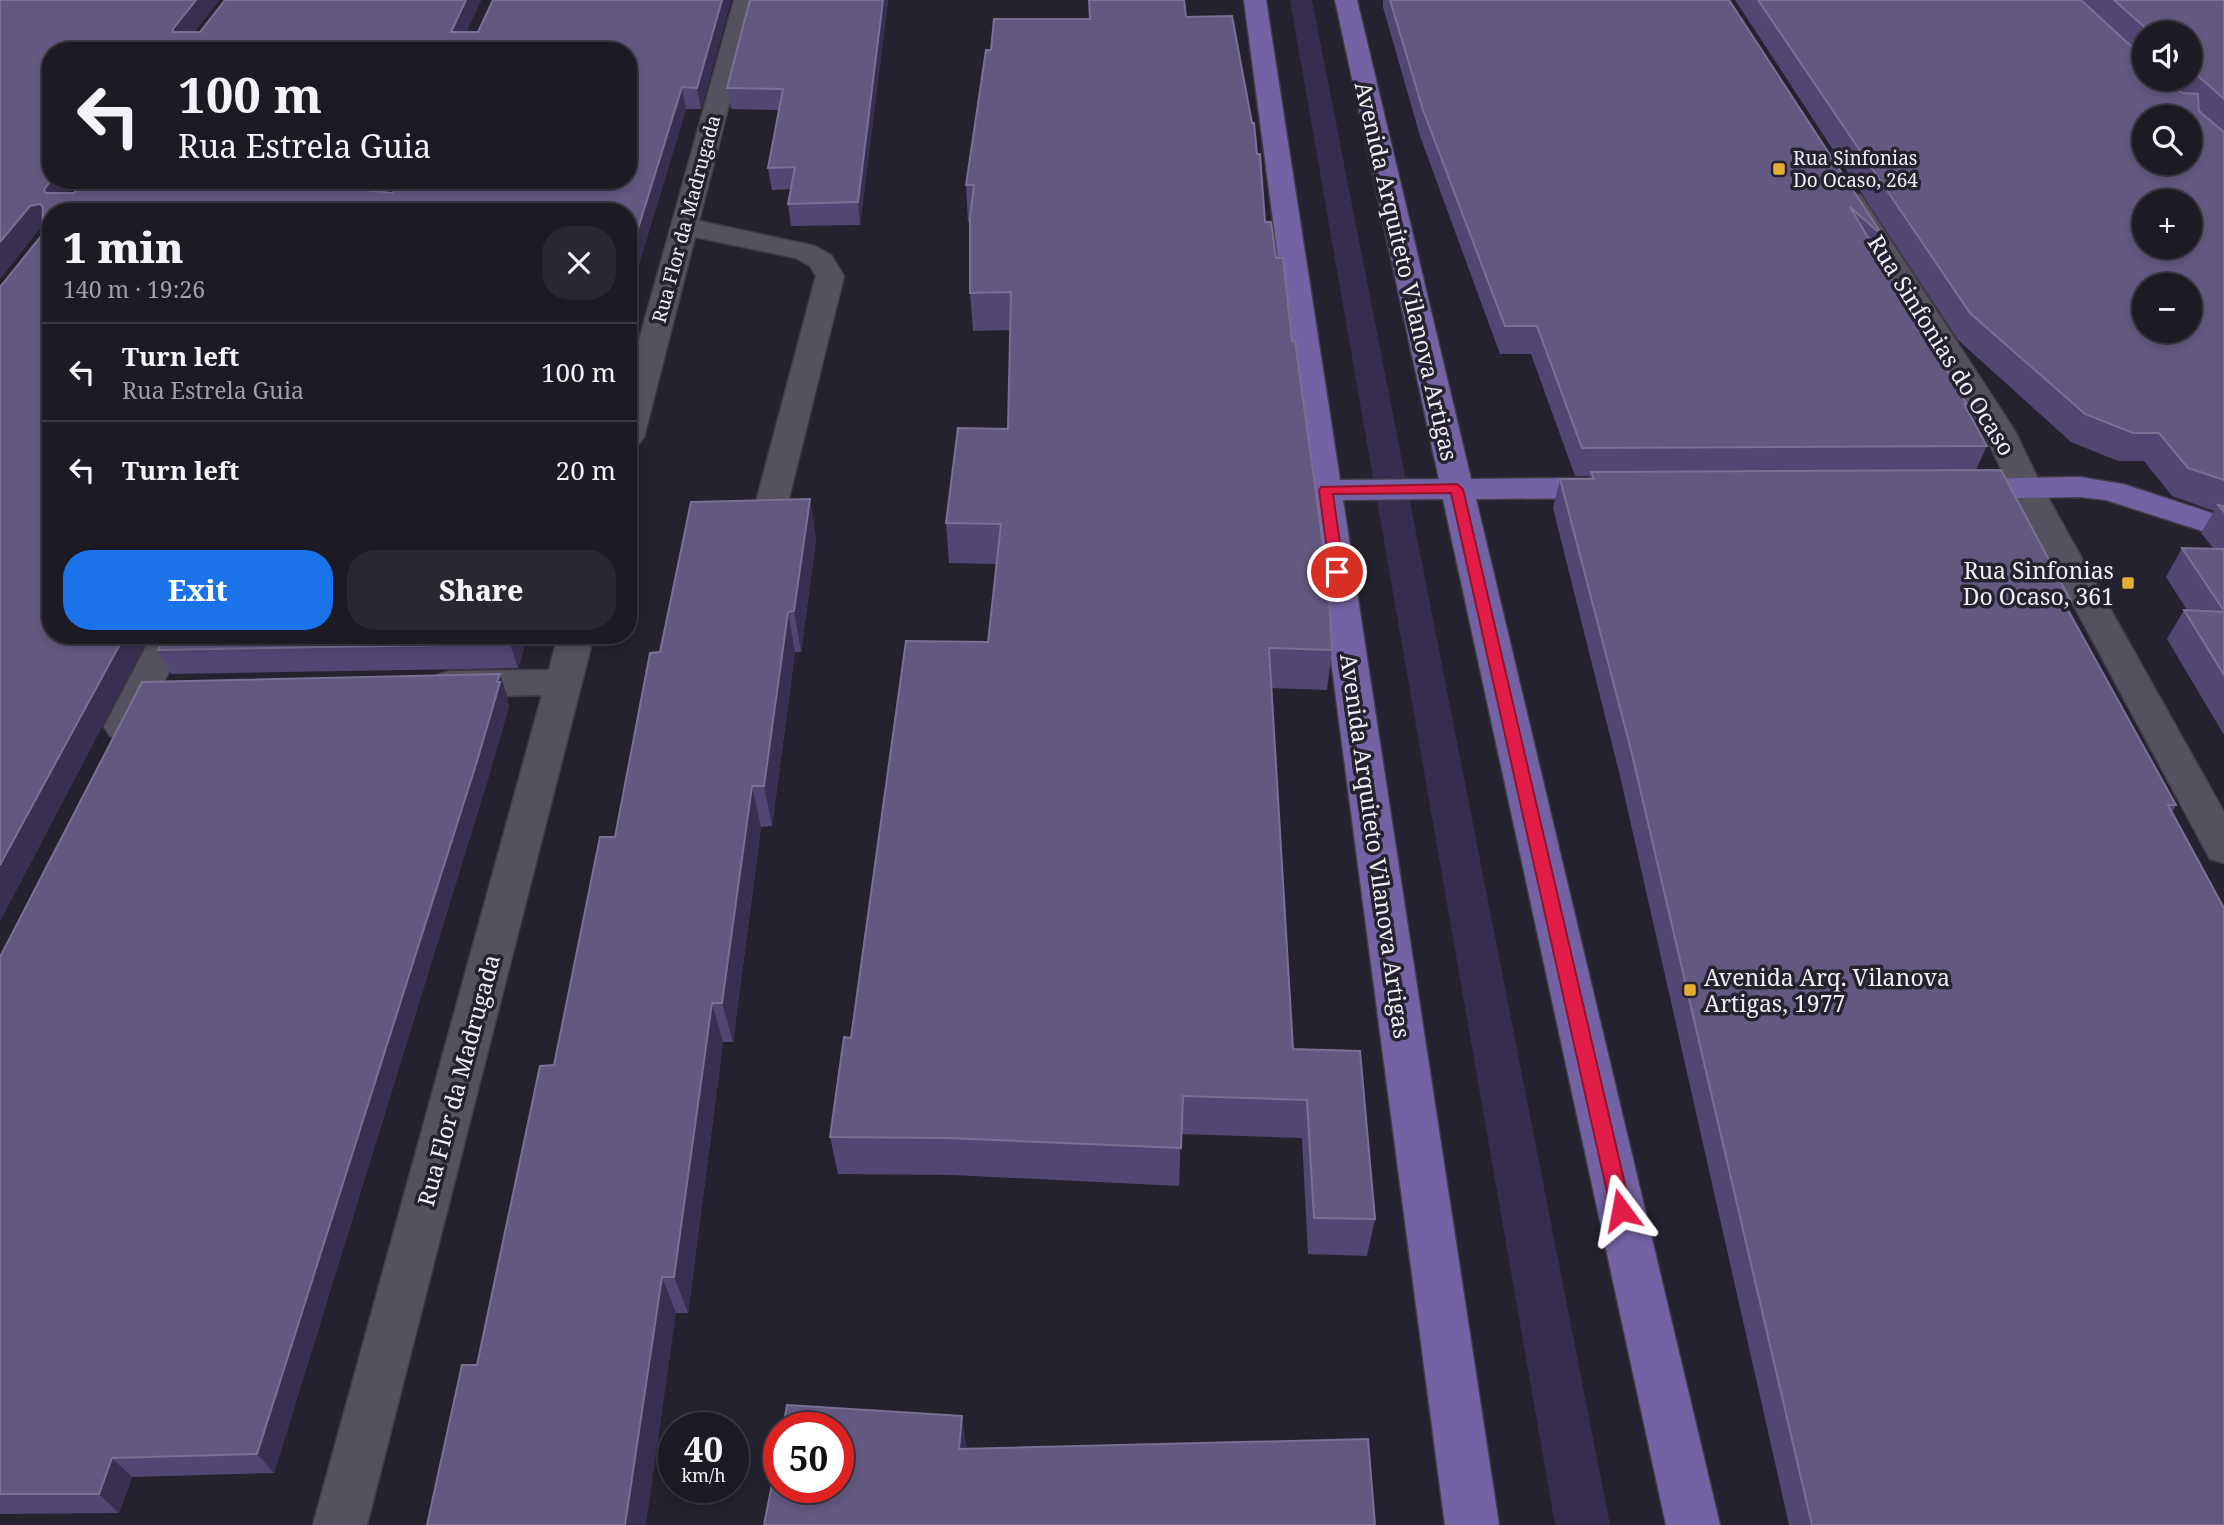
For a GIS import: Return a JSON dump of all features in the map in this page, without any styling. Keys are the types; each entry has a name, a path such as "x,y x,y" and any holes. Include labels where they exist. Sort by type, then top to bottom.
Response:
{"main road":[{"name":"Avenida Arquiteto Vilanova Artigas","path":"1255,0 1472,1525"},
{"name":"Avenida Arquiteto Vilanova Artigas","path":"1346,0 1693,1525"},
{"path":"1934,489 2080,487 2111,491 2224,528"},
{"path":"1325,490 1646,488"}],"street":[{"name":"Rua Flor da Madrugada","path":"637,403 745,0"},
{"name":"Rua Sinfonias do Ocaso","path":"1839,180 2000,431 2026,487 2224,848"},
{"path":"684,226 805,252 821,261 830,276 773,498"},
{"path":"105,763 165,644"},
{"name":"Rua Flor da Madrugada","path":"340,1525 574,644"},
{"path":"414,685 563,682"},
{"path":"142,690 183,690"}],"shaded area":[{"path":"1290,0 1312,0 1610,1525 1555,1525"}],"building":[{"path":"0,0 196,0 173,32 200,32 225,0 466,0 451,32 478,32 493,0 722,0 697,88 682,87 637,232 637,203 42,203 42,206 30,206 0,242"},
{"path":"750,0 883,0 858,202 788,204 795,167 768,168 783,89 727,88"},
{"path":"1089,0 1184,0 1186,17 1232,16 1254,123 1257,154 1260,154 1265,222 1271,222 1276,258 1283,258 1292,341 1295,341 1328,580 1332,650 1269,648 1293,1049 1360,1051 1375,1219 1314,1218 1307,1100 1183,1096 1181,1148 948,1138 830,1137 844,1037 851,1038 906,641 988,642 1001,524 946,523 958,428 1008,429 1011,292 970,293 970,218 974,185 966,185 986,50 991,50 994,19 1090,19"},
{"path":"1390,0 1729,0 1883,236 1850,207 1967,404 1964,404 1987,446 1582,448 1537,326 1505,326 1423,110"},
{"path":"1758,0 2081,0 2132,47 2132,91 2180,91 2198,94 2199,105 2132,105 2132,175 2202,175 2202,114 2224,132 2224,480 2188,468 2159,433 2133,433 2085,414 1970,313"},
{"path":"2114,0 2224,0 2224,99 2202,80 2202,21 2138,21"},
{"path":"42,235 42,644 120,644 0,865 0,287"},
{"path":"2001,470 2071,601 2063,601 2176,805 2168,805 2224,908 2224,1525 1812,1525 1631,750 1560,479 1594,479 1591,472"},
{"path":"810,499 794,611 788,612 764,786 752,786 722,1003 712,1003 674,1277 662,1277 625,1525 427,1525 462,1365 477,1365 540,1066 554,1065 600,837 615,837 650,653 660,652 691,502"},
{"path":"2182,548 2224,549 2224,611"},
{"path":"2184,610 2224,612 2224,675"},
{"path":"161,644 510,644 158,650"},
{"path":"500,674 478,758 257,1454 112,1458 99,1494 0,1494 0,957 142,682"},
{"path":"787,1405 962,1416 959,1449 1368,1439 1375,1525 764,1525 768,1503 854,1503 854,1412 786,1412"}],"place":[{"name":"Rua Sinfonias Do Ocaso, 264","path":"1779,169"},
{"name":"Rua Sinfonias Do Ocaso, 361","path":"2128,583"},
{"name":"Avenida Arq. Vilanova Artigas, 1977","path":"1690,990"}],"route":[{"path":"1337,572 1325,490 1457,489 1621,1210"}]}
